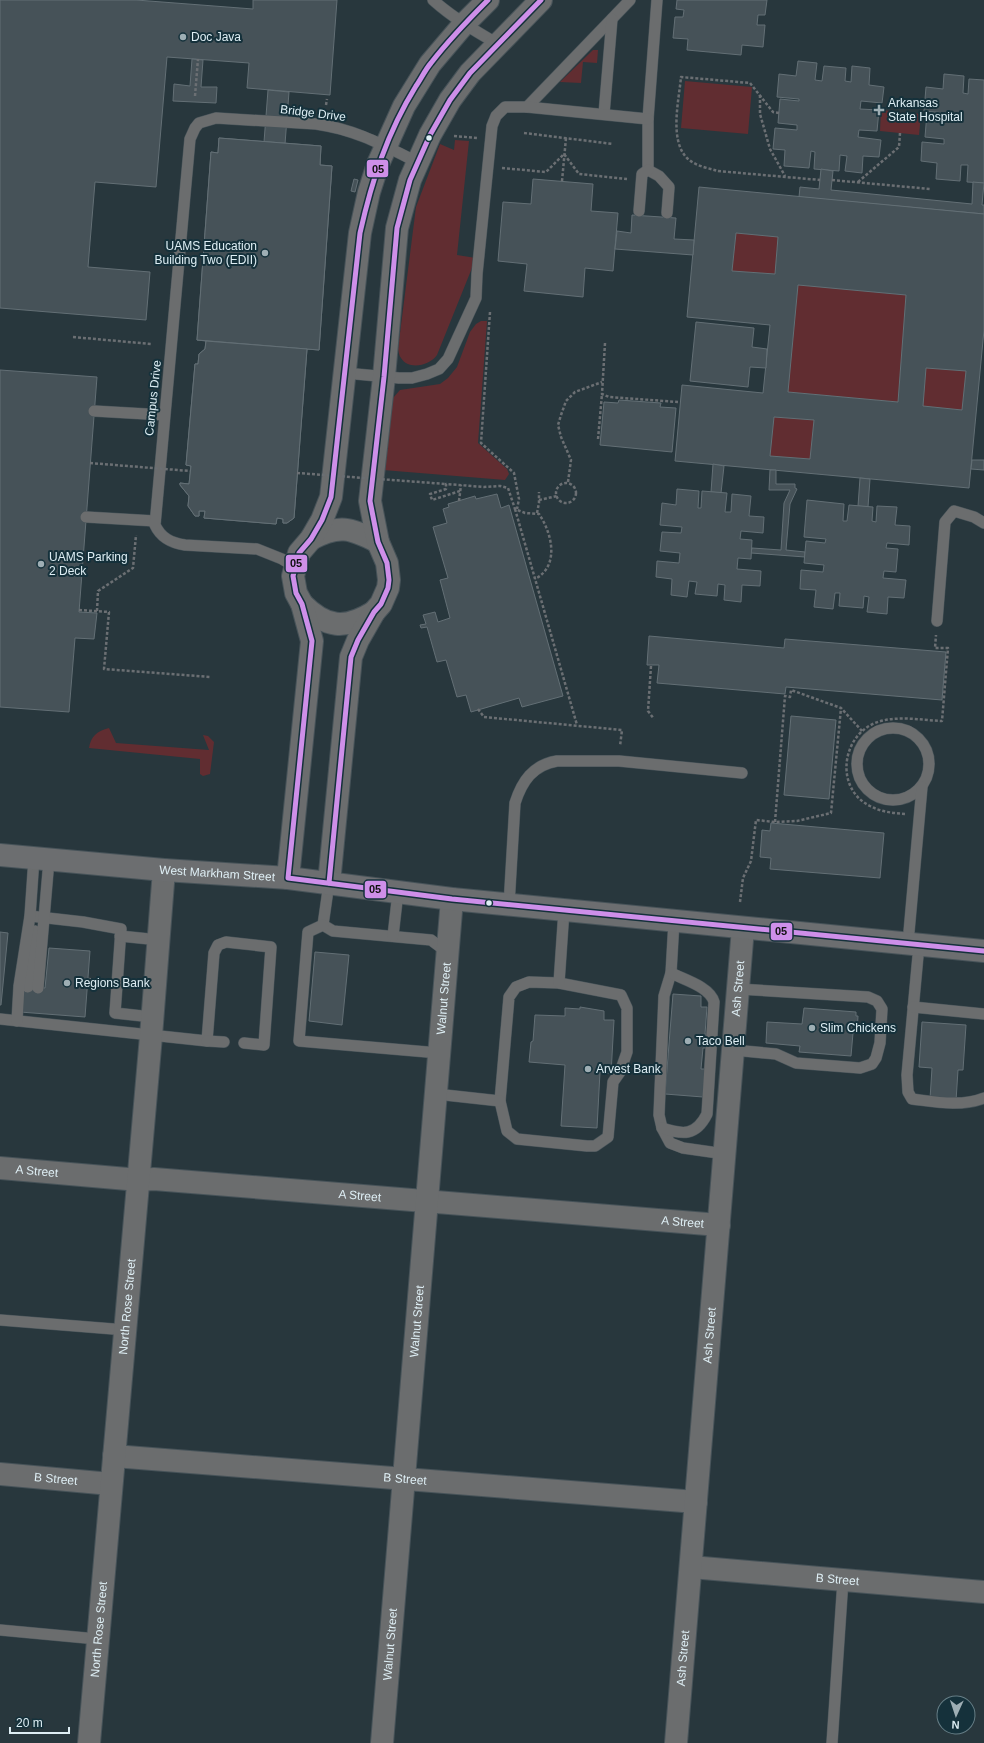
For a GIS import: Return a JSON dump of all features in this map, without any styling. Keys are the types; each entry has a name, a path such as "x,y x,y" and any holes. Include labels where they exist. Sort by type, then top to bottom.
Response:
{"main road":[{"name":"West Markham Street","path":"0,855 164,870 288,878 509,905 984,951"}],"street":[{"path":"288,878 312,641 302,604 296,592 293,576 299,553 311,539 322,520 331,497 362,219 369,192 385,146 404,106 427,70 464,24 488,0"},
{"path":"329,883 351,657 358,640 374,612 381,604 388,588 389,580 388,563 378,542 370,501 384,377 398,228 410,180 430,135 450,100 470,73 541,0"},
{"path":"311,539 326,531 345,529 361,533 378,542"},
{"path":"302,604 314,616 325,621 341,624 360,620 374,612"},
{"name":"North Rose Street","path":"89,1743 97,1639 139,1180 164,870"},
{"name":"Walnut Street","path":"382,1743 452,899"},
{"name":"Ash Street","path":"676,1743 743,928"},
{"name":"A Street","path":"0,1168 139,1180 154,1179 719,1225"},
{"name":"B Street","path":"114,1456 696,1502"},
{"name":"B Street","path":"0,1474 111,1484"},
{"name":"B Street","path":"691,1566 984,1592"}],"lane":[{"path":"434,0 447,13 498,44"},
{"path":"527,107 630,0"},
{"path":"639,211 645,175 656,0"},
{"path":"604,114 612,19"},
{"path":"345,373 412,378 440,369 448,359 476,298 477,274 492,126 496,116 505,107 527,107 648,118"},
{"name":"Bridge Drive","path":"199,123 216,118 228,117 331,126 356,133 418,162"},
{"name":"Campus Drive","path":"154,521 188,154 190,139 199,123"},
{"path":"645,175 659,176 669,187 667,213"},
{"path":"94,411 164,415"},
{"path":"937,621 945,522 954,511 974,517 984,523"},
{"path":"86,517 154,521 158,531 173,543 257,549 282,559 296,567"},
{"path":"922,786 913,795 902,800 889,801 877,797 867,790 860,779 857,767 858,754 864,743 872,734 883,729 894,728 906,730 916,736 924,744 930,765 928,777 922,786 920,814 914,944 914,1008 907,1075 908,1092 912,1099 950,1103 965,1103 984,1098"},
{"path":"509,905 515,803 524,781 535,770 549,763 619,761 742,774"},
{"path":"33,988 41,859"},
{"path":"28,1018 19,986 37,917 41,859"},
{"path":"323,924 329,883"},
{"path":"393,936 398,892"},
{"path":"558,983 564,910"},
{"path":"37,917 83,922 121,929 116,1013 152,1027 207,1041 224,1042"},
{"path":"674,921 671,973 664,996 659,1115 662,1128 670,1143 683,1148 725,1154"},
{"path":"323,924 333,931 431,940 448,952"},
{"path":"323,924 308,932 299,1041 439,1053"},
{"path":"120,936 159,940"},
{"path":"207,1041 214,953 218,945 226,942 271,946 264,1045 244,1044"},
{"path":"662,1128 674,1132 688,1132 698,1129 707,1114 714,1010 713,996 707,991 671,973"},
{"path":"529,982 558,983 621,995 627,1008 627,1052 620,1072 612,1082 608,1137 594,1146 518,1139 507,1131 500,1101 509,998 516,987 529,982"},
{"path":"733,1050 776,1054 796,1062 860,1068 872,1064 876,1058 880,1043 882,1009 877,1001 868,998 738,989"},
{"path":"914,1008 984,1014"},
{"path":"0,1020 28,1018 152,1027"},
{"path":"436,1094 500,1101"},
{"path":"0,1320 126,1330"},
{"path":"832,1743 843,1580"},
{"path":"0,1630 97,1639"}],"path":[{"path":"195,96 198,59"},
{"path":"779,113 773,112 750,83 681,77 676,130 679,146 687,158 702,167 718,171 820,180"},
{"path":"760,95 760,114 770,149 785,177"},
{"path":"326,105 327,99"},
{"path":"524,133 613,144"},
{"path":"857,182 899,147 900,133"},
{"path":"450,135 467,137"},
{"path":"562,181 566,138"},
{"path":"488,167 546,172 564,154"},
{"path":"564,154 579,174 645,175"},
{"path":"832,180 930,188"},
{"path":"490,312 481,443 514,473 519,499 516,509"},
{"path":"73,337 151,344"},
{"path":"598,439 605,343"},
{"path":"568,482 571,460 561,437 558,425 561,415 566,401 575,392 602,382"},
{"path":"602,394 608,397 678,402"},
{"path":"90,463 190,471"},
{"path":"298,473 484,487 500,486 508,488 516,509 577,725"},
{"path":"568,482 576,488 575,498 567,503 560,501 557,496 558,486 568,482"},
{"path":"446,484 446,489 430,494 432,500 460,491"},
{"path":"459,501 461,485"},
{"path":"537,513 539,492"},
{"path":"539,500 557,496"},
{"path":"516,509 525,513 537,513 546,524 552,558 545,572 535,579"},
{"path":"97,611 98,591 133,568 136,535"},
{"path":"79,610 108,612 104,669 211,677"},
{"path":"920,814 881,811 869,806 858,797 850,786 846,773 846,759 852,744 862,731 876,723 892,720 942,721 948,648 935,648 935,640"},
{"path":"651,666 648,711 654,718"},
{"path":"775,822 785,696 790,697 790,690 841,708 862,731"},
{"path":"740,902 743,878 751,861 756,820 775,822 797,821 831,813 841,708"},
{"path":"478,709 484,717 622,730 619,761"}],"shaded area":[{"path":"593,50 598,50 597,63 583,62 581,83 560,82"},
{"path":"685,81 752,87 748,134 681,128"},
{"path":"881,110 921,114 919,135 880,131"},
{"path":"455,140 469,141 457,255 476,258 437,355 430,362 414,365 405,362 400,356 398,349 416,207 440,144 454,150"},
{"path":"736,233 778,237 775,274 732,271"},
{"path":"798,285 906,295 898,402 788,392"},
{"path":"481,321 487,321 478,443 507,469 509,474 505,480 383,470 393,398 400,390 440,384 448,378 457,367 470,332 476,324"},
{"path":"926,368 966,371 962,410 923,406"},
{"path":"774,417 814,420 810,459 770,456"},
{"path":"109,728 116,743 209,750 203,735 208,736 214,742 210,774 203,776 200,774 200,759 89,748 91,740 95,735"}],"building":[{"path":"0,0 136,0 253,9 253,0 337,0 330,95 247,88 249,63 167,57 156,187 95,182 88,267 150,272 146,320 0,308"},
{"path":"677,0 767,0 765,15 758,15 757,25 765,25 763,47 742,45 741,55 687,50 688,39 673,38 675,17 683,17 684,10 676,9"},
{"path":"192,59 203,60 201,87 217,87 216,103 173,101 174,84 190,86"},
{"path":"798,61 817,63 815,80 822,81 824,66 846,68 845,81 851,82 852,66 870,68 869,85 884,87 882,103 861,101 860,109 879,110 877,131 859,130 858,137 881,140 879,157 863,156 862,173 845,171 847,156 840,155 839,171 814,169 815,152 811,151 809,168 784,166 785,150 773,149 775,128 797,130 797,125 778,123 780,99 799,101 799,99 777,97 779,74 796,76"},
{"path":"944,74 964,76 963,93 968,94 969,79 984,80 984,183 967,182 968,165 961,165 960,181 936,179 937,163 921,161 922,142 944,144 944,139 925,137 927,113 946,113 924,111 926,87 943,89"},
{"path":"268,90 289,92 285,144 264,142"},
{"path":"219,138 321,146 320,165 332,166 319,350 307,349 294,518 287,523 283,523 283,519 277,518 276,524 204,518 205,511 199,511 199,516 195,516 188,506 189,496 180,485 180,483 189,484 191,466 186,465 195,364 198,364 199,354 205,349 206,341 197,340 211,152 218,153"},
{"name":"UAMS Education Building Two (EDII)","path":"219,138 321,146 320,165 332,166 319,350 197,340 211,152 218,153"},
{"path":"821,169 833,171 831,190 972,204 973,182 984,183 982,205 984,205 984,214 799,197 800,187 819,189"},
{"path":"354,179 358,180 355,192 351,191"},
{"path":"533,179 593,184 591,211 618,213 613,271 585,268 583,297 524,291 527,264 498,261 503,202 531,204"},
{"path":"699,187 984,214 984,330 969,488 675,461 682,385 763,393 770,325 687,317","holes":["736,233 778,237 775,274 732,271","798,285 906,295 898,402 788,392","926,368 966,371 962,410 923,406","774,417 814,420 810,459 770,456"]},
{"path":"632,215 676,218 674,239 694,240 693,255 615,249 617,231 631,233"},
{"path":"696,322 754,328 752,347 767,349 766,368 750,367 748,387 690,381"},
{"path":"206,341 307,349 294,518 287,523 283,523 283,519 277,518 276,524 204,518 205,511 199,511 199,516 195,516 188,506 189,496 180,483 189,484 191,466 186,465 195,364 198,364 199,354 205,349"},
{"name":"UAMS Parking 2 Deck","path":"0,370 97,377 79,612 97,613 94,639 75,638 69,712 0,707"},
{"path":"619,400 661,403 660,407 676,408 672,452 600,445 604,402 618,403"},
{"path":"972,460 984,460 984,470 971,469"},
{"path":"713,464 724,466 721,493 711,492"},
{"path":"770,470 776,470 776,484 795,484 795,488 797,489 790,504 786,550 805,552 805,557 751,553 752,548 781,550 784,503 790,490 769,490"},
{"path":"860,478 870,479 868,507 858,506"},
{"path":"677,489 699,491 698,508 701,508 702,491 727,493 725,512 731,512 732,494 751,496 749,516 764,517 763,533 741,531 740,539 752,540 751,559 738,558 737,569 761,571 760,586 742,585 741,602 724,600 725,585 718,584 717,596 695,594 697,582 689,581 687,597 671,595 672,579 656,577 657,561 679,563 680,553 660,551 662,532 681,533 682,527 660,525 662,503 676,505"},
{"path":"497,494 501,508 509,505 563,696 522,707 519,698 471,712 466,695 457,697 446,660 437,662 427,627 421,628 420,625 426,624 423,615 435,612 438,622 450,618 440,580 448,578 433,527 447,523 443,509 449,507 448,504 475,496 476,499"},
{"path":"807,500 844,504 843,521 847,521 849,505 873,507 872,521 876,522 877,506 897,507 895,525 910,526 909,545 887,543 886,548 898,549 896,572 884,571 883,578 906,580 904,598 888,597 887,614 867,612 869,597 864,596 863,608 839,606 840,593 835,593 833,609 814,607 816,590 800,589 801,570 823,572 824,565 804,563 806,541 825,543 826,539 804,537"},
{"path":"649,636 784,648 785,639 946,652 942,700 786,687 785,694 657,683 659,665 647,665"},
{"path":"791,716 836,720 829,799 784,795"},
{"path":"771,823 884,833 880,878 770,869 771,858 760,857 762,830 770,831"},
{"path":"0,932 8,933 1,1005 0,1005"},
{"name":"Regions Bank","path":"49,948 90,951 85,1017 20,1012 22,986 45,988"},
{"path":"315,952 349,955 342,1025 309,1021"},
{"name":"Taco Bell","path":"673,994 701,996 701,1007 707,1007 705,1034 708,1034 707,1048 703,1048 701,1069 705,1069 703,1097 665,1094"},
{"name":"Arvest Bank","path":"580,1007 604,1011 604,1020 614,1020 611,1074 600,1072 597,1128 561,1126 565,1065 529,1062 531,1042 533,1041 535,1015 565,1016 565,1008 580,1009"},
{"name":"Slim Chickens","path":"804,1008 856,1012 856,1016 858,1016 857,1032 853,1033 851,1056 799,1052 800,1046 766,1043 767,1022 802,1024"},
{"path":"922,1022 966,1025 963,1070 958,1070 956,1101 930,1099 932,1068 919,1067"}],"transit line":[{"name":"05","path":"488,0 451,39 429,66 406,104 389,139 375,176 360,233 331,497 322,520 311,539 299,553 293,576 296,593 302,604 312,641 288,878 452,899 984,951"},
{"name":"05","path":"329,883 351,657 358,640 374,612 381,604 388,588 389,580 387,563 378,542 370,501 384,377 397,228 410,180 430,135 450,100 470,73 541,0"}],"place":[{"name":"Doc Java","path":"183,37"},
{"name":"Arkansas State Hospital","path":"879,110"},
{"name":"UAMS Education Building Two (EDII)","path":"265,253"},
{"name":"UAMS Parking 2 Deck","path":"41,564"},
{"name":"Regions Bank","path":"67,983"},
{"name":"Slim Chickens","path":"812,1028"},
{"name":"Taco Bell","path":"688,1041"},
{"name":"Arvest Bank","path":"588,1069"}]}
